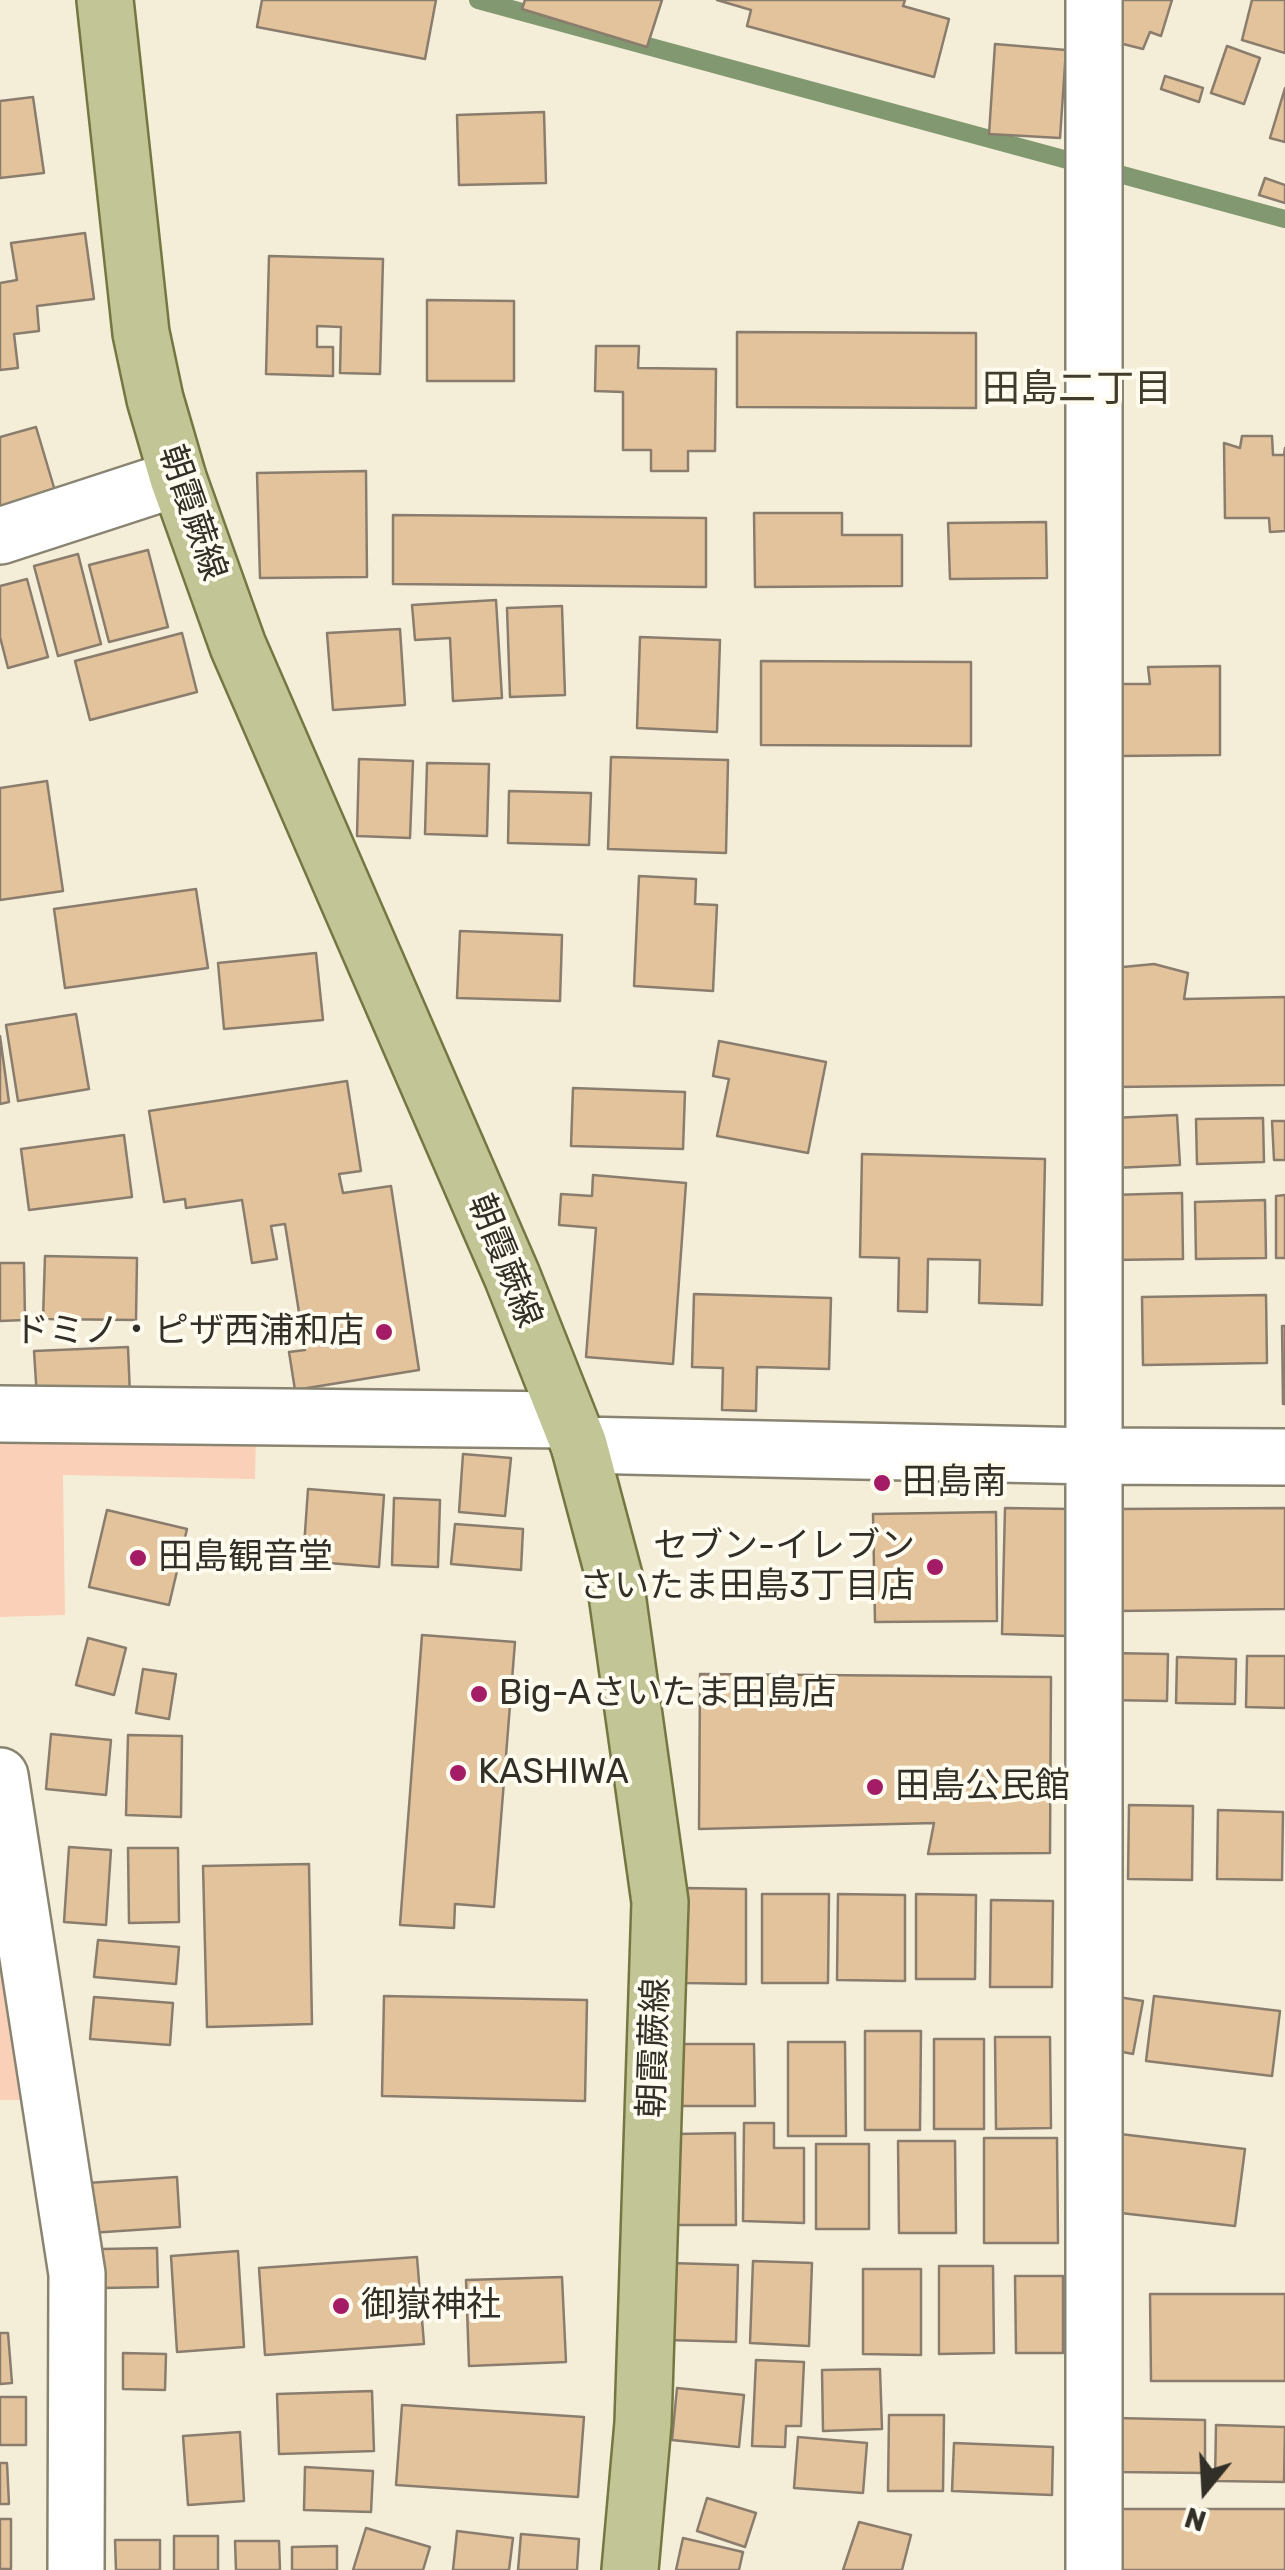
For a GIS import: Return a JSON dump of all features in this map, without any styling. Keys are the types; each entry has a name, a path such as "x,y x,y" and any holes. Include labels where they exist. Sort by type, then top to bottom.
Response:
{"main road":[{"name":"朝霞蕨線","path":"105,0 141,333 178,478 238,646 512,1276 573,1433 615,1580 660,1902 643,2423 630,2570"}],"street":[{"path":"1094,0 1094,2570"},
{"path":"0,536 178,478"},
{"path":"0,1414 1094,1456 1285,1456"},
{"path":"0,1776 77,2274 76,2570"}],"shaded area":[{"path":"0,1436 256,1439 255,1479 63,1475 65,1615 0,1617"},
{"path":"0,1881 32,2100 0,2100"}],"building":[{"path":"262,0 436,0 425,59 257,27"},
{"path":"525,0 662,0 647,47 522,9"},
{"path":"717,0 905,0 903,6 949,19 934,77 747,26 751,10"},
{"path":"1122,0 1172,0 1161,36 1150,32 1143,49 1111,41"},
{"path":"1252,0 1285,0 1285,53 1242,40"},
{"path":"995,44 1066,50 1060,138 989,134"},
{"path":"1227,46 1260,58 1244,104 1211,93"},
{"path":"1165,76 1203,88 1199,102 1161,89"},
{"path":"1285,88 1285,142 1270,138"},
{"path":"33,97 44,173 0,178 0,101"},
{"path":"544,112 546,183 459,185 457,115"},
{"path":"1265,178 1285,185 1285,203 1259,195"},
{"path":"85,233 94,299 37,306 39,331 14,334 18,368 0,370 0,283 17,280 11,243"},
{"path":"269,256 383,259 380,374 340,373 341,327 317,326 317,347 333,347 333,376 266,374"},
{"path":"427,300 514,301 514,381 427,381"},
{"path":"737,332 976,333 976,408 737,407"},
{"path":"596,346 639,346 638,368 716,369 715,451 688,451 688,471 651,471 651,450 623,450 623,392 595,391"},
{"path":"36,427 58,501 0,518 0,437"},
{"path":"1242,436 1272,436 1273,455 1284,455 1285,448 1285,531 1270,532 1269,518 1225,518 1224,443 1240,448"},
{"path":"366,471 367,577 260,578 257,473"},
{"path":"754,513 842,513 842,535 902,535 902,586 755,587"},
{"path":"393,515 706,518 706,587 393,584"},
{"path":"1046,522 1047,578 950,579 948,523"},
{"path":"148,550 168,627 109,642 89,565"},
{"path":"78,554 101,644 58,656 34,566"},
{"path":"27,579 48,657 8,668 0,637 0,586"},
{"path":"496,600 502,698 453,701 450,638 415,640 412,605"},
{"path":"562,606 565,695 510,697 507,608"},
{"path":"400,629 405,705 333,710 327,633"},
{"path":"182,633 197,692 90,720 75,661"},
{"path":"640,637 720,640 717,732 637,728"},
{"path":"761,661 971,662 971,746 761,745"},
{"path":"1220,666 1220,755 1119,756 1120,684 1150,684 1148,667"},
{"path":"611,757 728,760 726,853 608,849"},
{"path":"359,759 413,761 410,838 357,836"},
{"path":"427,763 489,764 487,836 425,834"},
{"path":"47,781 63,891 0,900 0,788"},
{"path":"509,791 591,793 589,845 508,843"},
{"path":"639,876 696,879 695,904 717,905 713,991 634,986"},
{"path":"196,889 208,968 65,988 54,909"},
{"path":"460,931 562,935 560,1001 457,998"},
{"path":"316,953 323,1020 224,1029 218,963"},
{"path":"1154,964 1188,973 1184,999 1285,997 1285,1085 1114,1087 1115,996 1123,967"},
{"path":"76,1014 89,1089 18,1101 6,1025"},
{"path":"0,1036 9,1102 0,1104"},
{"path":"719,1041 826,1062 808,1153 717,1136 729,1079 713,1076"},
{"path":"347,1081 361,1171 339,1174 343,1193 391,1186 419,1370 295,1390 289,1352 305,1350 285,1224 271,1226 277,1259 252,1263 242,1200 186,1208 185,1199 164,1202 149,1111"},
{"path":"573,1088 685,1092 683,1149 571,1146"},
{"path":"1177,1115 1180,1165 1114,1168 1112,1118"},
{"path":"1263,1118 1264,1162 1197,1164 1196,1119"},
{"path":"1272,1121 1285,1121 1285,1160 1274,1160"},
{"path":"124,1135 132,1197 29,1210 21,1149"},
{"path":"862,1154 1045,1159 1042,1305 979,1303 980,1260 928,1259 927,1312 898,1311 899,1258 860,1257"},
{"path":"593,1175 686,1183 673,1364 586,1357 596,1228 559,1225 561,1194 592,1196"},
{"path":"1182,1193 1183,1259 1112,1260 1111,1195"},
{"path":"1285,1195 1285,1258 1276,1258 1276,1196"},
{"path":"1265,1200 1266,1258 1196,1259 1195,1202"},
{"path":"45,1256 137,1258 136,1320 43,1319"},
{"path":"0,1263 24,1263 25,1320 0,1321"},
{"path":"694,1294 831,1298 829,1369 757,1367 756,1411 722,1410 723,1368 692,1367"},
{"path":"1266,1295 1267,1363 1143,1365 1142,1297"},
{"path":"1285,1326 1285,1404 1283,1404"},
{"path":"128,1347 130,1395 37,1398 34,1351"},
{"path":"463,1454 511,1458 505,1516 459,1512"},
{"path":"308,1489 384,1495 379,1567 303,1561"},
{"path":"394,1498 440,1500 438,1567 392,1565"},
{"path":"1005,1508 1071,1509 1068,1636 1002,1634"},
{"path":"1285,1508 1285,1609 1118,1611 1116,1509"},
{"name":"田島観音堂","path":"107,1510 187,1529 169,1605 89,1587"},
{"name":"セブン-イレブン さいたま田島3丁目店","path":"996,1512 997,1621 875,1622 873,1514"},
{"path":"455,1524 523,1529 521,1570 451,1564"},
{"name":"KASHIWA","path":"422,1635 515,1642 494,1907 455,1904 454,1928 400,1925"},
{"path":"88,1638 126,1648 114,1695 76,1685"},
{"path":"1107,1653 1168,1654 1167,1701 1106,1700"},
{"path":"1247,1656 1285,1656 1285,1708 1246,1707"},
{"path":"1177,1657 1236,1659 1235,1704 1176,1703"},
{"path":"143,1669 176,1674 169,1719 136,1713"},
{"name":"田島公民館","path":"700,1674 1051,1677 1050,1853 928,1854 934,1823 699,1829"},
{"path":"51,1734 111,1740 106,1795 46,1789"},
{"path":"128,1735 182,1736 181,1817 126,1815"},
{"path":"1129,1805 1193,1806 1192,1880 1128,1879"},
{"path":"1218,1810 1283,1812 1282,1880 1217,1879"},
{"path":"69,1847 111,1850 106,1925 64,1922"},
{"path":"128,1848 178,1848 179,1922 129,1923"},
{"path":"309,1864 312,2024 207,2027 203,1866"},
{"path":"685,1888 746,1889 746,1984 684,1983"},
{"path":"762,1894 829,1894 828,1983 762,1983"},
{"path":"838,1894 905,1895 905,1981 837,1980"},
{"path":"916,1894 976,1895 975,1979 916,1979"},
{"path":"991,1900 1053,1901 1052,1987 990,1987"},
{"path":"98,1940 179,1947 176,1984 94,1977"},
{"path":"384,1996 587,2000 585,2101 382,2096"},
{"path":"1112,1996 1143,2001 1133,2054 1102,2048"},
{"path":"1154,1996 1280,2011 1272,2076 1146,2061"},
{"path":"94,1997 173,2003 170,2045 90,2039"},
{"path":"865,2031 921,2031 920,2130 865,2130"},
{"path":"995,2037 1050,2037 1051,2128 996,2129"},
{"path":"934,2039 984,2039 984,2129 934,2129"},
{"path":"788,2042 845,2042 846,2136 788,2136"},
{"path":"683,2044 754,2044 755,2106 682,2106"},
{"path":"744,2123 774,2123 774,2148 804,2148 804,2223 743,2221"},
{"path":"735,2133 736,2225 676,2225 675,2134"},
{"path":"1112,2133 1245,2149 1235,2226 1103,2211"},
{"path":"984,2138 1057,2138 1058,2243 984,2243"},
{"path":"898,2141 955,2141 956,2233 899,2233"},
{"path":"816,2144 869,2144 869,2229 816,2229"},
{"path":"177,2177 180,2227 90,2233 87,2183"},
{"path":"157,2248 158,2287 102,2288 101,2249"},
{"path":"238,2251 244,2347 177,2352 171,2256"},
{"name":"御嶽神社","path":"417,2257 424,2344 265,2355 259,2268"},
{"path":"753,2261 812,2263 809,2346 750,2343"},
{"path":"670,2263 738,2265 736,2342 668,2340"},
{"path":"939,2266 993,2266 994,2353 939,2354"},
{"path":"863,2269 921,2269 921,2355 863,2354"},
{"path":"1015,2276 1063,2276 1063,2353 1016,2353"},
{"path":"562,2277 566,2362 469,2366 466,2280"},
{"path":"1150,2294 1285,2294 1285,2381 1151,2381"},
{"path":"0,2333 8,2333 12,2383 0,2384"},
{"path":"123,2353 166,2354 165,2390 123,2389"},
{"path":"756,2360 804,2362 801,2426 786,2426 785,2447 752,2446"},
{"path":"880,2369 882,2429 823,2431 822,2370"},
{"path":"677,2388 744,2395 739,2447 672,2440"},
{"path":"372,2391 374,2451 279,2454 277,2394"},
{"path":"0,2397 26,2397 26,2445 0,2445"},
{"path":"402,2405 584,2417 578,2497 396,2485"},
{"path":"889,2415 944,2415 943,2491 888,2491"},
{"path":"1117,2418 1205,2420 1205,2473 1117,2472"},
{"path":"1216,2425 1285,2427 1284,2482 1215,2481"},
{"path":"240,2432 244,2501 188,2505 183,2436"},
{"path":"798,2437 867,2443 863,2493 794,2488"},
{"path":"954,2443 1053,2447 1052,2495 952,2491"},
{"path":"0,2463 7,2463 9,2504 0,2504"},
{"path":"305,2467 373,2471 371,2512 304,2510"},
{"path":"707,2498 756,2513 745,2547 697,2531"},
{"path":"1121,2509 1285,2509 1285,2570 1122,2570"},
{"path":"0,2519 11,2519 11,2569 0,2569"},
{"path":"859,2522 911,2535 902,2570 843,2570"},
{"path":"366,2528 430,2547 423,2570 353,2570"},
{"path":"457,2531 513,2538 509,2570 453,2570"},
{"path":"521,2534 579,2539 577,2570 518,2570"},
{"path":"174,2536 218,2536 218,2570 174,2570"},
{"path":"683,2538 743,2552 739,2570 676,2570"},
{"path":"115,2540 160,2540 160,2570 116,2570"},
{"path":"235,2541 279,2541 280,2570 236,2570"},
{"path":"337,2546 337,2570 292,2570 292,2547"}],"waterway":[{"path":"478,0 1285,219"}],"place":[{"name":"ドミノ・ピザ西浦和店","path":"384,1332"},
{"name":"田島南","path":"882,1483"},
{"name":"田島観音堂","path":"138,1558"},
{"name":"セブン-イレブン さいたま田島3丁目店","path":"935,1567"},
{"name":"Big-Aさいたま田島店","path":"479,1694"},
{"name":"KASHIWA","path":"458,1773"},
{"name":"田島公民館","path":"875,1787"},
{"name":"御嶽神社","path":"341,2306"}],"district":[{"name":"田島二丁目","path":"1077,390"}]}
